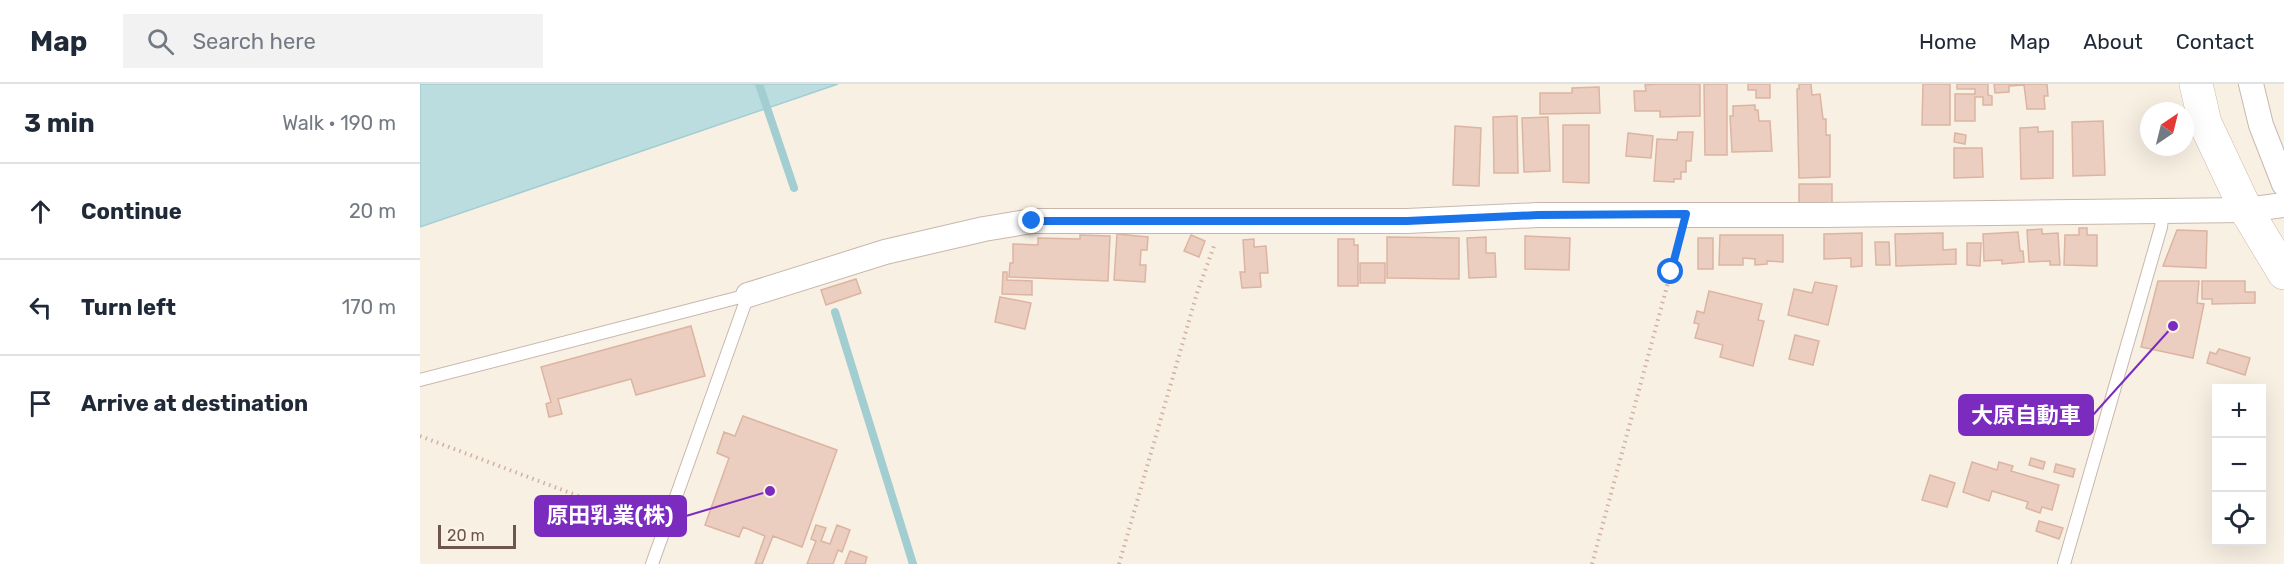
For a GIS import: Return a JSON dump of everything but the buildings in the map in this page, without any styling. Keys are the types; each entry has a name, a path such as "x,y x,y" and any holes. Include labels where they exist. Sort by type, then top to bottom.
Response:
{"main road":[{"path":"2196,84 2205,123 2246,210 2284,273"}],"street":[{"path":"2250,84 2261,125 2284,184"},
{"path":"748,295 885,252 984,229 1032,221 1407,221 1538,215 1799,215 2246,210 2284,205"}],"lane":[{"path":"2064,564 2161,227 2163,211"},
{"path":"420,380 748,295"},
{"path":"652,564 748,295"}],"path":[{"path":"1592,564 1686,214"},
{"path":"1119,564 1197,293 1214,244 1217,222"},
{"path":"420,436 665,529"}],"water":[{"path":"420,84 838,84 420,227"}],"waterway":[{"path":"759,84 794,188"},
{"path":"835,312 913,564"}],"place":[{"name":"大原自動車","path":"2173,326"},
{"name":"原田乳業(株)","path":"770,491"}],"route":[{"path":"1032,221 1407,221 1538,215 1686,214 1671,272"}]}
